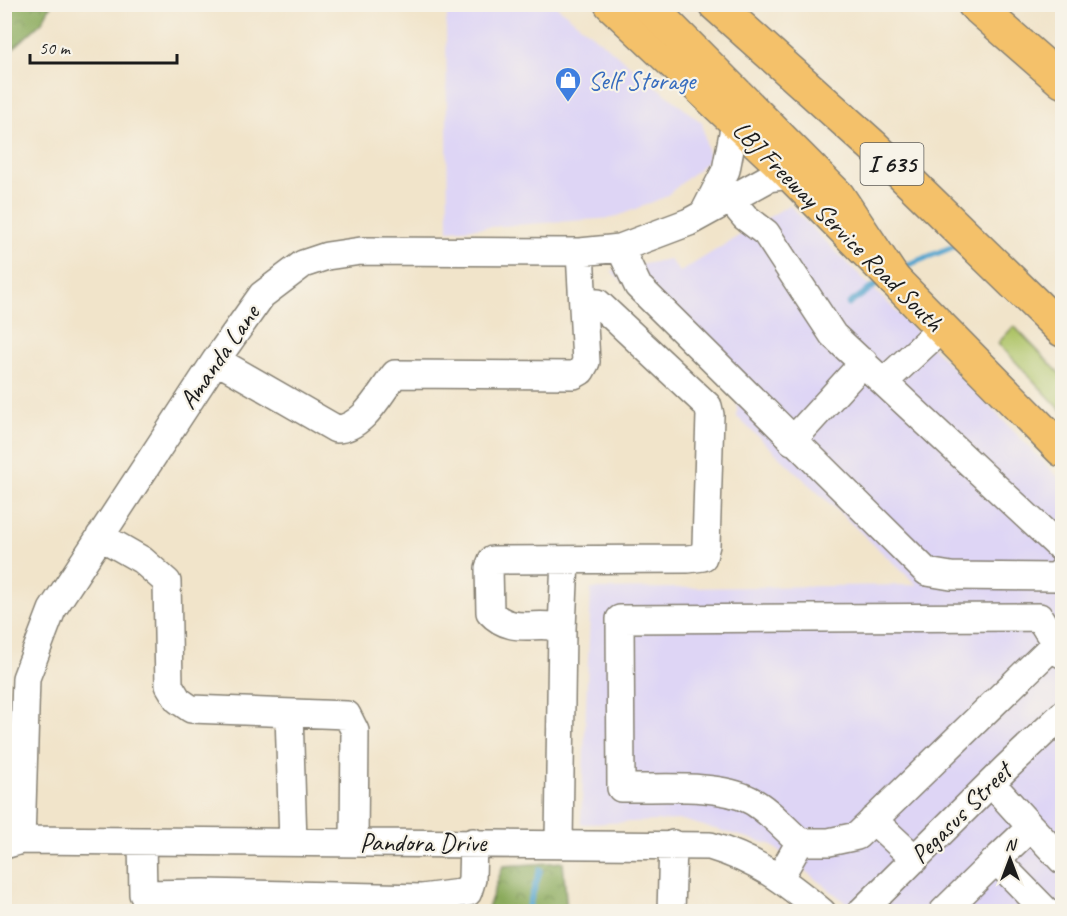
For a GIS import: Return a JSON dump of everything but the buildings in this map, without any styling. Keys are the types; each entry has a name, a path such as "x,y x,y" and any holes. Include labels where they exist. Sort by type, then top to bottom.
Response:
{"main road":[{"name":"LBJ Freeway Service Road South","path":"611,4 790,175 1062,450"},
{"path":"647,4 838,196 894,280"},
{"name":"I 635","path":"715,4 874,147 1062,330"},
{"path":"974,4 1062,81"}],"street":[{"path":"705,211 726,170 735,123"},
{"name":"Amanda Lane","path":"13,843 26,678 52,610 216,360 262,295 303,264 327,256 383,250 580,252 620,248 656,236 769,178 790,175"},
{"path":"729,198 745,217 766,233 833,334 1062,549"},
{"path":"620,248 638,286 792,441 927,572 951,576 1056,577 1062,571"},
{"path":"216,360 336,429 347,429 356,424 395,374 574,375 581,371 586,362 580,252"},
{"path":"562,628 518,627 496,618 490,612 489,568 492,560 688,559 703,557 706,545 710,416 708,406 598,303 584,303"},
{"path":"884,382 942,328"},
{"path":"792,441 864,362"},
{"path":"100,536 142,560 167,582 169,685 178,700 191,709 347,715 355,731 354,842"},
{"path":"559,843 564,560"},
{"path":"1039,617 1059,649 873,820 857,836 829,842 800,842 751,800 694,789 621,788 620,619 1039,617"},
{"path":"289,712 292,842"},
{"name":"Pegasus Street","path":"861,912 1062,715"},
{"path":"991,783 1062,860"},
{"path":"873,820 915,859"},
{"path":"943,912 1031,827"},
{"path":"142,841 143,894 204,902 422,898 468,892 472,879 473,842"},
{"name":"Pandora Drive","path":"13,843 473,842 710,846 740,855 780,877 822,912"},
{"path":"780,877 800,842"},
{"path":"671,912 673,844"},
{"path":"996,860 1047,912"}],"shaded area":[{"path":"449,5 555,5 702,123 709,160 665,197 613,218 448,230 446,24"},
{"path":"789,205 931,346 1062,481 1062,911 857,911 770,844 682,820 581,824 591,589 917,585 737,417 737,394 611,271 669,259 680,272"}],"green space":[{"path":"5,4 51,5 42,22 5,56"},
{"path":"1014,326 1062,376 1062,411 998,343"},
{"path":"563,862 567,911 487,911 503,866"}],"waterway":[{"path":"905,266 960,244"},
{"path":"849,304 880,282"},
{"path":"527,912 540,870"}],"place":[{"name":"Self Storage","path":"568,103"}]}
